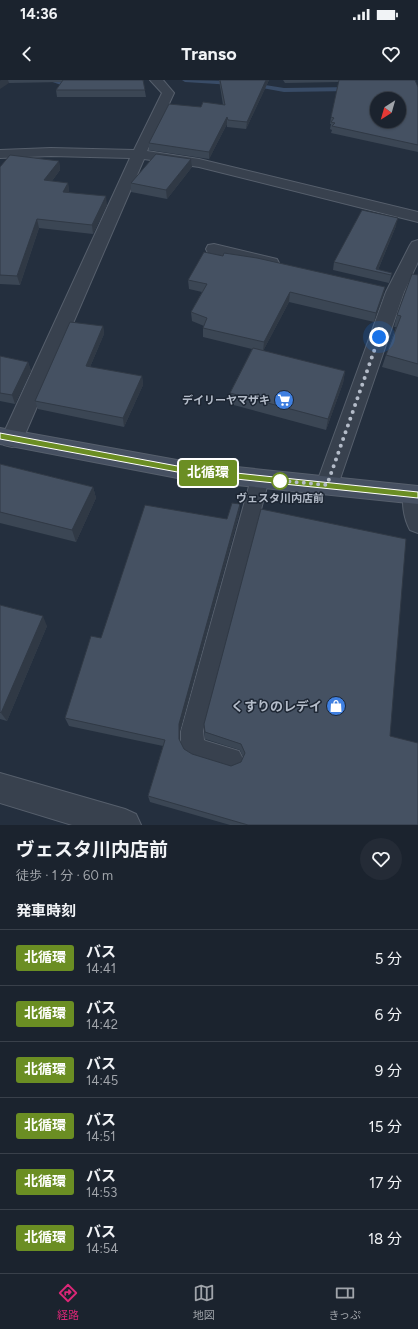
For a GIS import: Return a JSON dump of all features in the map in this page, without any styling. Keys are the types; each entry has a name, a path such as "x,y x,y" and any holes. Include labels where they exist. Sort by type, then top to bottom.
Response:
{"street":[{"path":"156,80 168,92 166,102 6,438 188,471 416,495 418,524"},
{"path":"0,154 51,152 140,154 199,163 418,217"},
{"path":"327,485 387,290 418,245"},
{"path":"214,249 289,267"},
{"path":"0,788 57,815 124,825"}],"lane":[{"path":"231,759 201,751 193,746 192,731 260,479"}],"building":[{"path":"63,80 143,80 145,90 56,90"},
{"path":"220,80 266,80 247,122 228,120 227,117 209,152 149,143 169,104 201,107 203,102 225,105"},
{"path":"339,80 415,80 418,87 418,145 332,126 335,123 331,122 334,118 331,117"},
{"path":"156,154 191,159 166,190 131,183"},
{"path":"10,155 59,161 44,180 68,183 63,192 106,196 92,225 37,219 17,276 0,275 0,167"},
{"path":"362,210 398,218 376,269 392,273 391,275 334,262"},
{"path":"204,252 223,256 224,253 257,258 385,287 376,313 290,292 264,342 203,328 207,318 191,312 207,284 188,280"},
{"path":"412,274 418,275 418,364 386,355 401,316 397,315"},
{"path":"70,322 103,326 86,366 142,376 123,418 35,401"},
{"path":"253,348 345,371 328,419 230,393"},
{"path":"0,356 28,362 12,395 0,393"},
{"path":"0,464 93,487 72,530 0,512"},
{"path":"232,503 240,504 179,724 179,739 184,749 192,754 231,766 241,762 245,753 241,744 205,732 204,724 261,509 406,539 390,736 418,743 418,825 248,825 148,796 165,740 65,718 91,636 101,638 145,505 227,519"},
{"path":"0,605 43,616 1,713 0,712"}],"waterway":[{"path":"50,80 61,83 74,82"},
{"path":"185,80 233,83"},
{"path":"253,85 284,90 351,89"}],"bus line":[{"name":"北循環","path":"0,436 188,471 418,495"}],"place":[{"name":"デイリーヤマザキ","path":"284,400"},
{"name":"ヴェスタ川内店前","path":"280,481"},
{"name":"くすりのレデイ","path":"336,706"}],"route":[{"path":"280,481 274,480 327,485 379,337"}]}
